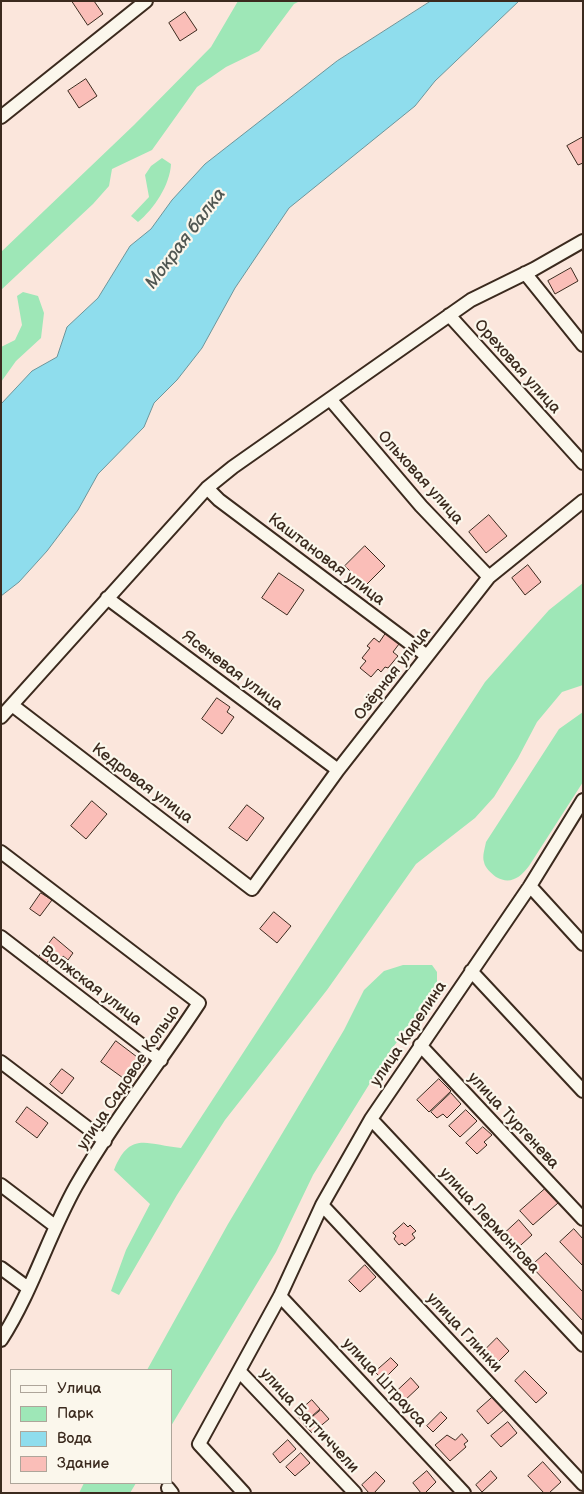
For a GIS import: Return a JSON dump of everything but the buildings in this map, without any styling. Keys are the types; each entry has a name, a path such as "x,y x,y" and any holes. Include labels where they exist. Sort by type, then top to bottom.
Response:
{"street":[{"path":"1,117 146,1"},
{"path":"1,717 207,488 471,300 525,274 583,240"},
{"path":"525,274 583,344"},
{"name":"Ореховая улица","path":"449,315 583,463"},
{"name":"Ольховая улица","path":"330,399 421,506 489,577"},
{"name":"Каштановая улица","path":"207,488 219,500 427,656"},
{"name":"Озёрная улица","path":"252,889 338,770 489,577 583,501"},
{"name":"Ясеневая улица","path":"107,598 338,770"},
{"name":"Кедровая улица","path":"12,705 252,889"},
{"name":"улица Карелина","path":"244,1493 199,1444 280,1296 322,1205 371,1119 530,886 583,800"},
{"name":"улица Садовое Кольцо","path":"1,852 200,1003 76,1185 55,1226 11,1325 1,1340"},
{"path":"530,886 583,944"},
{"name":"Волжская улица","path":"1,938 161,1060"},
{"path":"471,971 583,1092"},
{"name":"улица Тургенева","path":"420,1045 583,1219"},
{"path":"1,1062 105,1141"},
{"name":"улица Лермонтова","path":"371,1119 583,1345"},
{"path":"1,1186 55,1226"},
{"name":"улица Глинки","path":"322,1205 583,1484"},
{"path":"1,1268 28,1288"},
{"name":"улица Штрауса","path":"280,1296 464,1493"},
{"name":"улица Баттиччели","path":"240,1372 355,1493"}],"green space":[{"path":"238,1 300,1 294,4 259,51 226,67 197,87 152,150 112,169 109,186 93,204 1,290 1,252 134,125 211,47"},
{"path":"162,158 171,164 168,180 150,210 138,222 131,216 149,197 145,175 151,166"},
{"path":"23,292 38,296 44,313 41,338 16,361 1,382 1,347 15,340 22,325 17,296"},
{"path":"583,583 583,685 562,692 537,722 494,797 475,818 416,864 327,990 225,1120 177,1195 119,1295 111,1291 126,1250 150,1204 114,1170 120,1157 126,1149 141,1143 181,1148 485,682 549,610"},
{"path":"583,712 583,782 526,870 518,877 510,880 496,877 488,870 483,860 486,842 559,729"},
{"path":"403,965 432,965 437,972 437,988 388,1054 313,1175 276,1252 172,1424 172,1369 148,1369 228,1224 344,1030 364,990 384,971"},
{"path":"84,1484 135,1484 130,1493 79,1493"}],"water":[{"name":"Мокрая балка","path":"431,1 519,1 435,81 415,106 289,208 235,288 202,348 177,380 154,403 144,427 98,474 78,510 47,551 19,582 1,596 1,404 32,371 57,357 67,327 98,298 130,246 151,229 172,200 205,164 337,61"}]}
